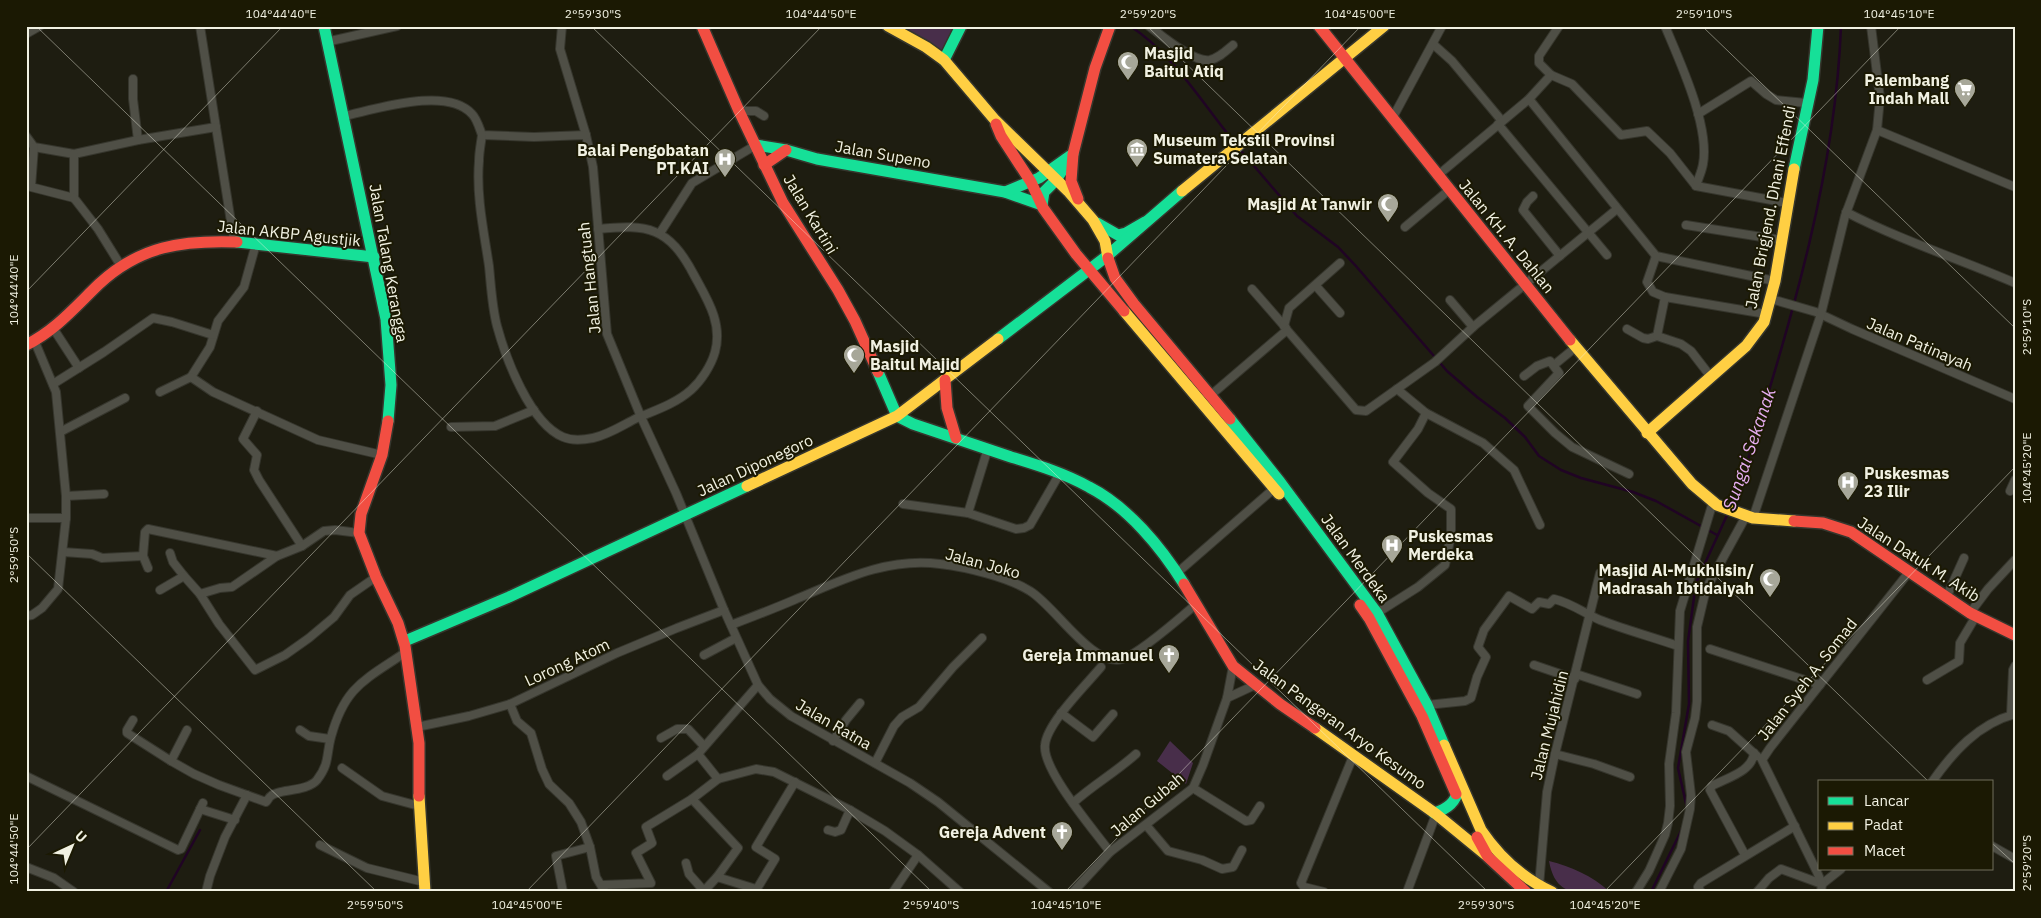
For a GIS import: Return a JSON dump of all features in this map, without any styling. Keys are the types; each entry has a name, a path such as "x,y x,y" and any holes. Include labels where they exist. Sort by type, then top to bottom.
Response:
{"street":[{"path":"26,34 40,26"},
{"path":"200,26 234,241"},
{"name":"Jalan Talang Kerangga","path":"324,26 386,319 391,372 390,407 382,455 361,514 359,533 376,577 398,623 405,646 417,727 419,806 425,887"},
{"path":"326,42 397,26"},
{"name":"Jalan Hangtuah","path":"562,26 560,49 586,136 593,167 607,334 676,493 684,516"},
{"name":"Jalan Kartini","path":"702,26 764,165 783,203 842,298 897,416"},
{"path":"888,26 926,47 944,60 995,120 1080,203 1093,220 1118,234 1126,233 1145,222 1384,26"},
{"path":"944,60 961,26"},
{"path":"1080,203 1071,181 1073,154 1095,68 1110,26"},
{"path":"1149,26 1176,46 1196,57 1208,60 1217,58 1233,45"},
{"name":"Jalan KH. A. Dahlan","path":"1319,26 1525,286 1647,433 1692,484 1715,504"},
{"path":"1392,119 1442,26"},
{"path":"1559,26 1538,60 1551,75 1572,84 1621,135 1648,132 1670,153 1696,186 1786,203"},
{"path":"1665,26 1682,66 1698,114 1704,160 1696,186"},
{"path":"1659,892 1681,849 1690,810 1691,795 1686,752 1695,718 1697,701 1697,626 1706,589 1747,516 1819,313 1846,212 1877,130 1880,98 1871,26"},
{"name":"Jalan Brigjend. Dhani Effendi","path":"1647,433 1746,346 1764,322 1766,314 1775,300 1775,281 1786,203 1795,170 1806,103 1812,80 1815,27"},
{"path":"1433,44 1452,61 1607,255"},
{"path":"1438,176 1529,99 1551,75"},
{"path":"133,79 133,99 138,140"},
{"path":"1698,114 1751,81 1776,100 1806,103"},
{"path":"344,116 426,99 443,100 457,104 471,112 477,120 482,134 478,161 479,192 497,325 510,363 534,410 554,432 571,440 594,438 675,402 692,389 709,367 715,353 718,334 712,310 691,269 676,247 660,233 639,226 598,229"},
{"path":"1529,99 1656,256 1775,281"},
{"path":"739,111 756,111 764,116"},
{"name":"Jalan Merdeka","path":"995,120 1001,136 1031,182 1042,205 1076,254 1277,485 1377,613 1427,706 1481,830 1489,843 1505,862 1538,886 1552,892"},
{"path":"34,147 74,154 138,140 216,127"},
{"path":"1877,130 2015,187"},
{"path":"482,134 534,137 586,136"},
{"path":"26,136 34,147 29,188 74,198"},
{"path":"660,233 692,183 756,145"},
{"name":"Jalan Supeno","path":"756,145 786,150 817,159 1005,192 1042,205"},
{"path":"764,165 786,150"},
{"path":"74,154 74,198 98,229 121,266"},
{"path":"1042,205 1044,192 1052,176 1073,154"},
{"path":"1005,192 1052,176"},
{"path":"1406,227 1449,190"},
{"path":"1532,196 1526,202 1524,210 1560,256"},
{"path":"1252,289 1356,410 1366,412 1434,362 1473,327 1617,209"},
{"path":"1846,212 1877,228 1970,263 2015,283"},
{"name":"Jalan Merdeka","path":"1093,220 1105,241 1107,256 1115,278 1134,304 1211,395 1277,485 1369,618 1422,716 1457,797 1488,857 1526,892"},
{"name":"Jalan Diponegoro","path":"405,646 897,416 1107,256 1145,222"},
{"path":"1686,226 1781,240"},
{"name":"Jalan AKBP Agustjik","path":"31,344 53,328 121,266 142,253 158,248 200,241 234,241 347,256 374,257"},
{"path":"160,392 191,376 206,356 218,321 245,285 256,244"},
{"path":"1656,256 1647,282 1653,292 1665,298 1766,314"},
{"path":"1211,395 1286,328 1289,308 1340,263"},
{"path":"1316,286 1340,313"},
{"path":"1657,336 1665,298"},
{"path":"1450,300 1473,327"},
{"name":"Jalan Patinayah","path":"1775,300 1819,313 2015,399"},
{"path":"53,384 153,318 214,335"},
{"path":"53,328 79,368"},
{"path":"1627,329 1643,338 1648,339 1657,336 1681,344 1691,351 1711,377"},
{"path":"26,616 32,615 42,608 57,593 66,518 66,496 56,392 31,344"},
{"path":"1554,365 1576,347"},
{"path":"1524,376 1537,366 1550,361 1559,373 1528,406 1572,447 1629,474"},
{"path":"191,376 213,392 318,440 382,455"},
{"path":"944,380 948,408 956,438"},
{"path":"1397,389 1426,413 1483,443 1514,470 1540,525"},
{"path":"60,432 125,398"},
{"path":"450,427 496,426 534,410"},
{"path":"257,411 243,439 257,455 254,470 259,480 302,546"},
{"path":"1377,613 1418,587 1442,568 1448,560 1451,536 1451,509 1428,493 1393,462 1418,429 1426,413"},
{"name":"Jalan Pangeran Aryo Kesumo","path":"897,416 913,424 1060,473 1090,487 1123,510 1161,551 1177,573 1233,666 1280,704 1354,754 1435,814 1488,857"},
{"path":"968,513 988,448"},
{"path":"903,504 968,513 1016,528 1024,528 1030,525 1060,473"},
{"path":"2010,491 2015,480"},
{"path":"1177,573 1277,485"},
{"path":"66,496 104,494"},
{"path":"1636,892 1650,871 1668,823 1670,806 1669,764 1676,713 1680,611 1715,504"},
{"name":"Jalan Datuk M. Akib","path":"1715,504 1747,516 1823,524 1850,532 1973,615 2015,635"},
{"name":"Jalan Ratna","path":"684,516 736,638 758,684 770,699 791,716 875,763 938,802 1049,892"},
{"path":"26,518 66,518"},
{"path":"148,568 143,556 148,529 277,556"},
{"path":"200,594 220,588 232,587 277,556 302,546 324,532 335,530 359,533"},
{"path":"63,552 92,554 102,558 143,556"},
{"path":"170,553 173,562 200,594 210,612 253,669 257,670 285,655 309,638 334,617 350,595 376,577"},
{"path":"1946,598 1964,558"},
{"path":"1927,680 1959,661 1960,643 1973,615 1988,589 2015,560"},
{"name":"Jalan Joko","path":"731,625 856,574 901,562 939,564 961,568 994,577 1030,591 1046,602 1097,653 1108,659 1124,659 1158,636 1196,605"},
{"name":"Jalan Syeh A. Somad","path":"1821,888 1795,826 1762,760 1909,572"},
{"name":"Jalan Mujahidin","path":"1538,886 1545,805 1554,754 1600,573"},
{"path":"160,590 184,576"},
{"path":"1427,706 1466,701 1471,698 1476,677 1486,657 1478,647 1482,632 1508,596 1532,609 1540,602 1549,604 1555,599 1572,604 1590,615 1625,630 1678,646"},
{"name":"Lorong Atom","path":"417,727 469,716 510,704 617,653 724,610"},
{"path":"704,655 736,638"},
{"path":"875,763 894,726 902,717 919,707 953,667 982,638"},
{"path":"133,720 126,730 127,733 171,762 216,784 266,802 273,795 314,782 324,769 328,759 330,739 339,712 351,691 405,646"},
{"path":"1710,649 1820,684"},
{"path":"1534,665 1637,694"},
{"name":"Jalan Gubah","path":"1073,892 1110,852 1193,788 1227,698 1233,666"},
{"path":"1934,780 1961,746 1991,723 2013,715 2013,670 2015,666"},
{"path":"1101,668 1061,713 1048,734 1045,745 1050,766 1110,852"},
{"path":"667,776 698,754 758,684"},
{"path":"1227,698 1255,685"},
{"path":"833,741 846,720 860,703"},
{"path":"510,704 517,721 531,733 542,769 549,784 575,810 590,847 596,877 604,888 624,882 651,883 636,853 652,843 646,828 718,779 756,769 764,769 795,782 850,810 890,834 918,855 960,892"},
{"path":"1061,713 1093,737 1113,714"},
{"path":"1712,724 1729,730 1762,760"},
{"path":"661,738 678,729 688,729 704,746"},
{"path":"171,762 187,730"},
{"path":"300,730 309,736 330,739"},
{"path":"1745,855 1710,790 1712,786 1749,766 1754,759 1754,753"},
{"path":"698,754 718,779"},
{"path":"1074,803 1094,784 1122,766 1136,754"},
{"path":"1324,892 1304,887 1301,883 1354,754"},
{"path":"1554,754 1594,764 1630,777"},
{"path":"342,768 382,796 419,806"},
{"path":"26,776 178,850 181,849 204,808 235,820"},
{"path":"717,877 756,890 775,859 756,846 795,782"},
{"path":"1407,892 1435,814 1447,809 1457,797 1460,783"},
{"path":"1193,788 1246,821 1251,820 1260,806"},
{"path":"206,892 224,837 247,795"},
{"path":"686,863 689,874 706,891 738,848 692,798"},
{"path":"828,830 835,832 841,830 850,810"},
{"path":"1146,825 1168,851 1202,860 1222,869 1233,867 1242,850"},
{"path":"1700,892 1698,887 1701,883 1795,826"},
{"path":"320,845 367,868 425,887"},
{"path":"562,891 556,856 590,847"},
{"path":"1994,847 2015,859"},
{"path":"893,892 918,855"},
{"path":"26,867 54,878 74,892"},
{"path":"1757,892 1769,878 1781,869 1821,888 1840,870"}],"shaded area":[{"path":"897,26 956,26 943,53"},
{"path":"1170,741 1193,763 1186,784 1157,761"},
{"path":"1549,861 1581,872 1610,892 1579,892 1563,888 1552,873"}],"waterway":[{"path":"1130,26 1145,37 1172,63 1231,138"},
{"name":"Sungai Sekanak","path":"1731,505 1739,489 1774,375 1805,261 1829,145 1837,86 1841,26"},
{"path":"1242,152 1297,216 1338,247 1355,265 1447,371 1505,418 1525,437 1539,456 1561,470 1581,478 1633,492 1656,501 1717,535"},
{"name":"Sungai Sekanak","path":"1687,808 1678,768 1689,704 1688,641 1696,583 1728,513"},
{"name":"Sungai Sekanak","path":"1651,892 1682,829"},
{"path":"166,892 200,830"}],"traffic: fast":[{"path":"324,26 386,319 391,385 388,421"},
{"path":"944,60 961,26"},
{"path":"1794,169 1813,80 1818,26"},
{"path":"756,145 786,150 817,159 1005,192 1042,205"},
{"path":"1042,205 1044,192 1056,180 1073,154"},
{"path":"1005,192 1039,178 1070,156"},
{"path":"998,339 1107,256 1182,191"},
{"path":"1097,223 1118,235 1126,233 1145,222"},
{"path":"237,242 374,257"},
{"path":"878,372 897,416 913,424 1060,473 1103,495 1117,505 1154,542 1184,584"},
{"path":"1230,419 1280,482 1377,613 1427,705 1444,745"},
{"path":"405,641 509,597 747,486"},
{"path":"1434,813 1451,804 1459,788"}],"traffic: slow":[{"path":"888,26 926,47 944,60 995,120 1068,191 1093,220 1105,241 1108,258"},
{"path":"1182,191 1384,26"},
{"path":"1647,433 1746,346 1764,322 1775,281 1794,169"},
{"path":"1124,311 1279,494"},
{"path":"747,486 897,416 998,339"},
{"path":"1570,340 1692,484 1717,505 1753,518 1794,521"},
{"path":"1315,728 1436,814 1486,855"},
{"path":"1444,745 1481,830 1488,840 1521,874 1552,892"},
{"path":"419,796 425,892"}],"traffic: jam":[{"path":"702,26 739,111 783,203 838,290 855,321 878,372"},
{"path":"1078,199 1071,181 1073,154 1095,68 1110,26"},
{"path":"1319,26 1570,340"},
{"path":"996,124 1001,136 1031,182 1043,208 1076,254 1124,311"},
{"path":"764,165 786,150"},
{"path":"26,345 56,325 114,271 146,253 180,244 237,242"},
{"path":"1108,258 1115,278 1134,304 1230,419"},
{"path":"945,380 947,408 956,438"},
{"path":"388,421 382,455 361,514 359,533 376,577 398,623 405,646 419,743 419,796"},
{"path":"1794,521 1823,523 1851,532 1970,613 2015,635"},
{"path":"1184,584 1233,666 1280,704 1315,728"},
{"path":"1360,605 1369,618 1422,716 1456,794"},
{"path":"1477,837 1488,857 1526,892"}],"place":[{"name":"Masjid Baitul Atiq","path":"1128,81"},
{"name":"Palembang Indah Mall","path":"1965,108"},
{"name":"Museum Tekstil Provinsi Sumatera Selatan","path":"1137,168"},
{"name":"Balai Pengobatan PT.KAI","path":"725,178"},
{"name":"Masjid At Tanwir","path":"1388,223"},
{"name":"Masjid Baitul Majid","path":"854,374"},
{"name":"Puskesmas 23 Ilir","path":"1848,501"},
{"name":"Puskesmas Merdeka","path":"1392,564"},
{"name":"Masjid Al-Mukhlisin/ Madrasah Ibtidaiyah","path":"1770,598"},
{"name":"Gereja Immanuel","path":"1169,674"},
{"name":"Gereja Advent","path":"1062,851"}]}
